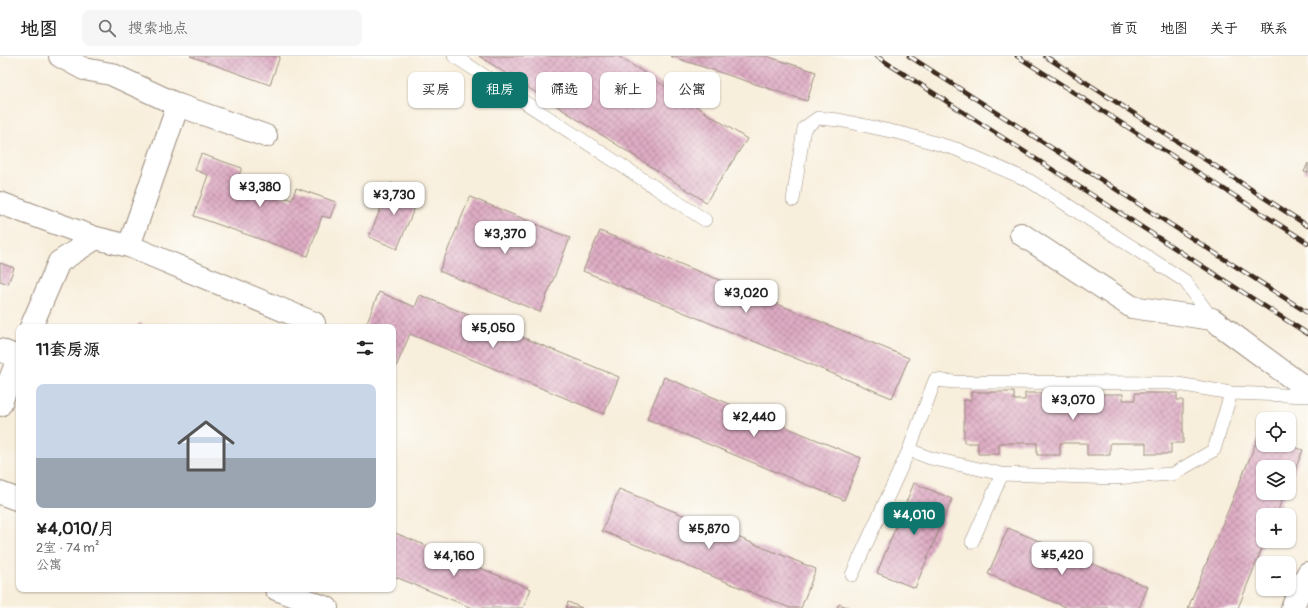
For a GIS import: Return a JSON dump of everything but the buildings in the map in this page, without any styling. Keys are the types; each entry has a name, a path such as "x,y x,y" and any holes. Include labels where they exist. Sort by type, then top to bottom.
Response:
{"street":[{"path":"60,56 84,69 111,74 178,106 266,136"},
{"path":"129,246 178,106"},
{"path":"0,203 96,238 129,246 314,323"},
{"path":"1020,234 1132,307 1212,319 1308,390"},
{"path":"32,324 59,262 96,238"},
{"path":"0,350 16,356"},
{"path":"0,405 16,365"},
{"path":"0,493 16,499"},
{"path":"1292,608 1308,573"},
{"path":"282,597 327,608"}],"lane":[{"path":"454,56 705,220"},
{"path":"793,200 804,128 818,118 839,120 956,149 1030,181 1185,281 1212,319"},
{"path":"852,575 909,450 935,380 963,382 1172,383 1232,393 1308,396"},
{"path":"909,450 930,458 1002,474 1114,478 1173,474 1214,450 1232,393"},
{"path":"972,542 1002,474"}],"railway":[{"path":"876,56 1308,334"},
{"path":"909,56 1308,313"},
{"path":"1017,56 1308,243"},
{"path":"1045,56 1308,226"}]}
